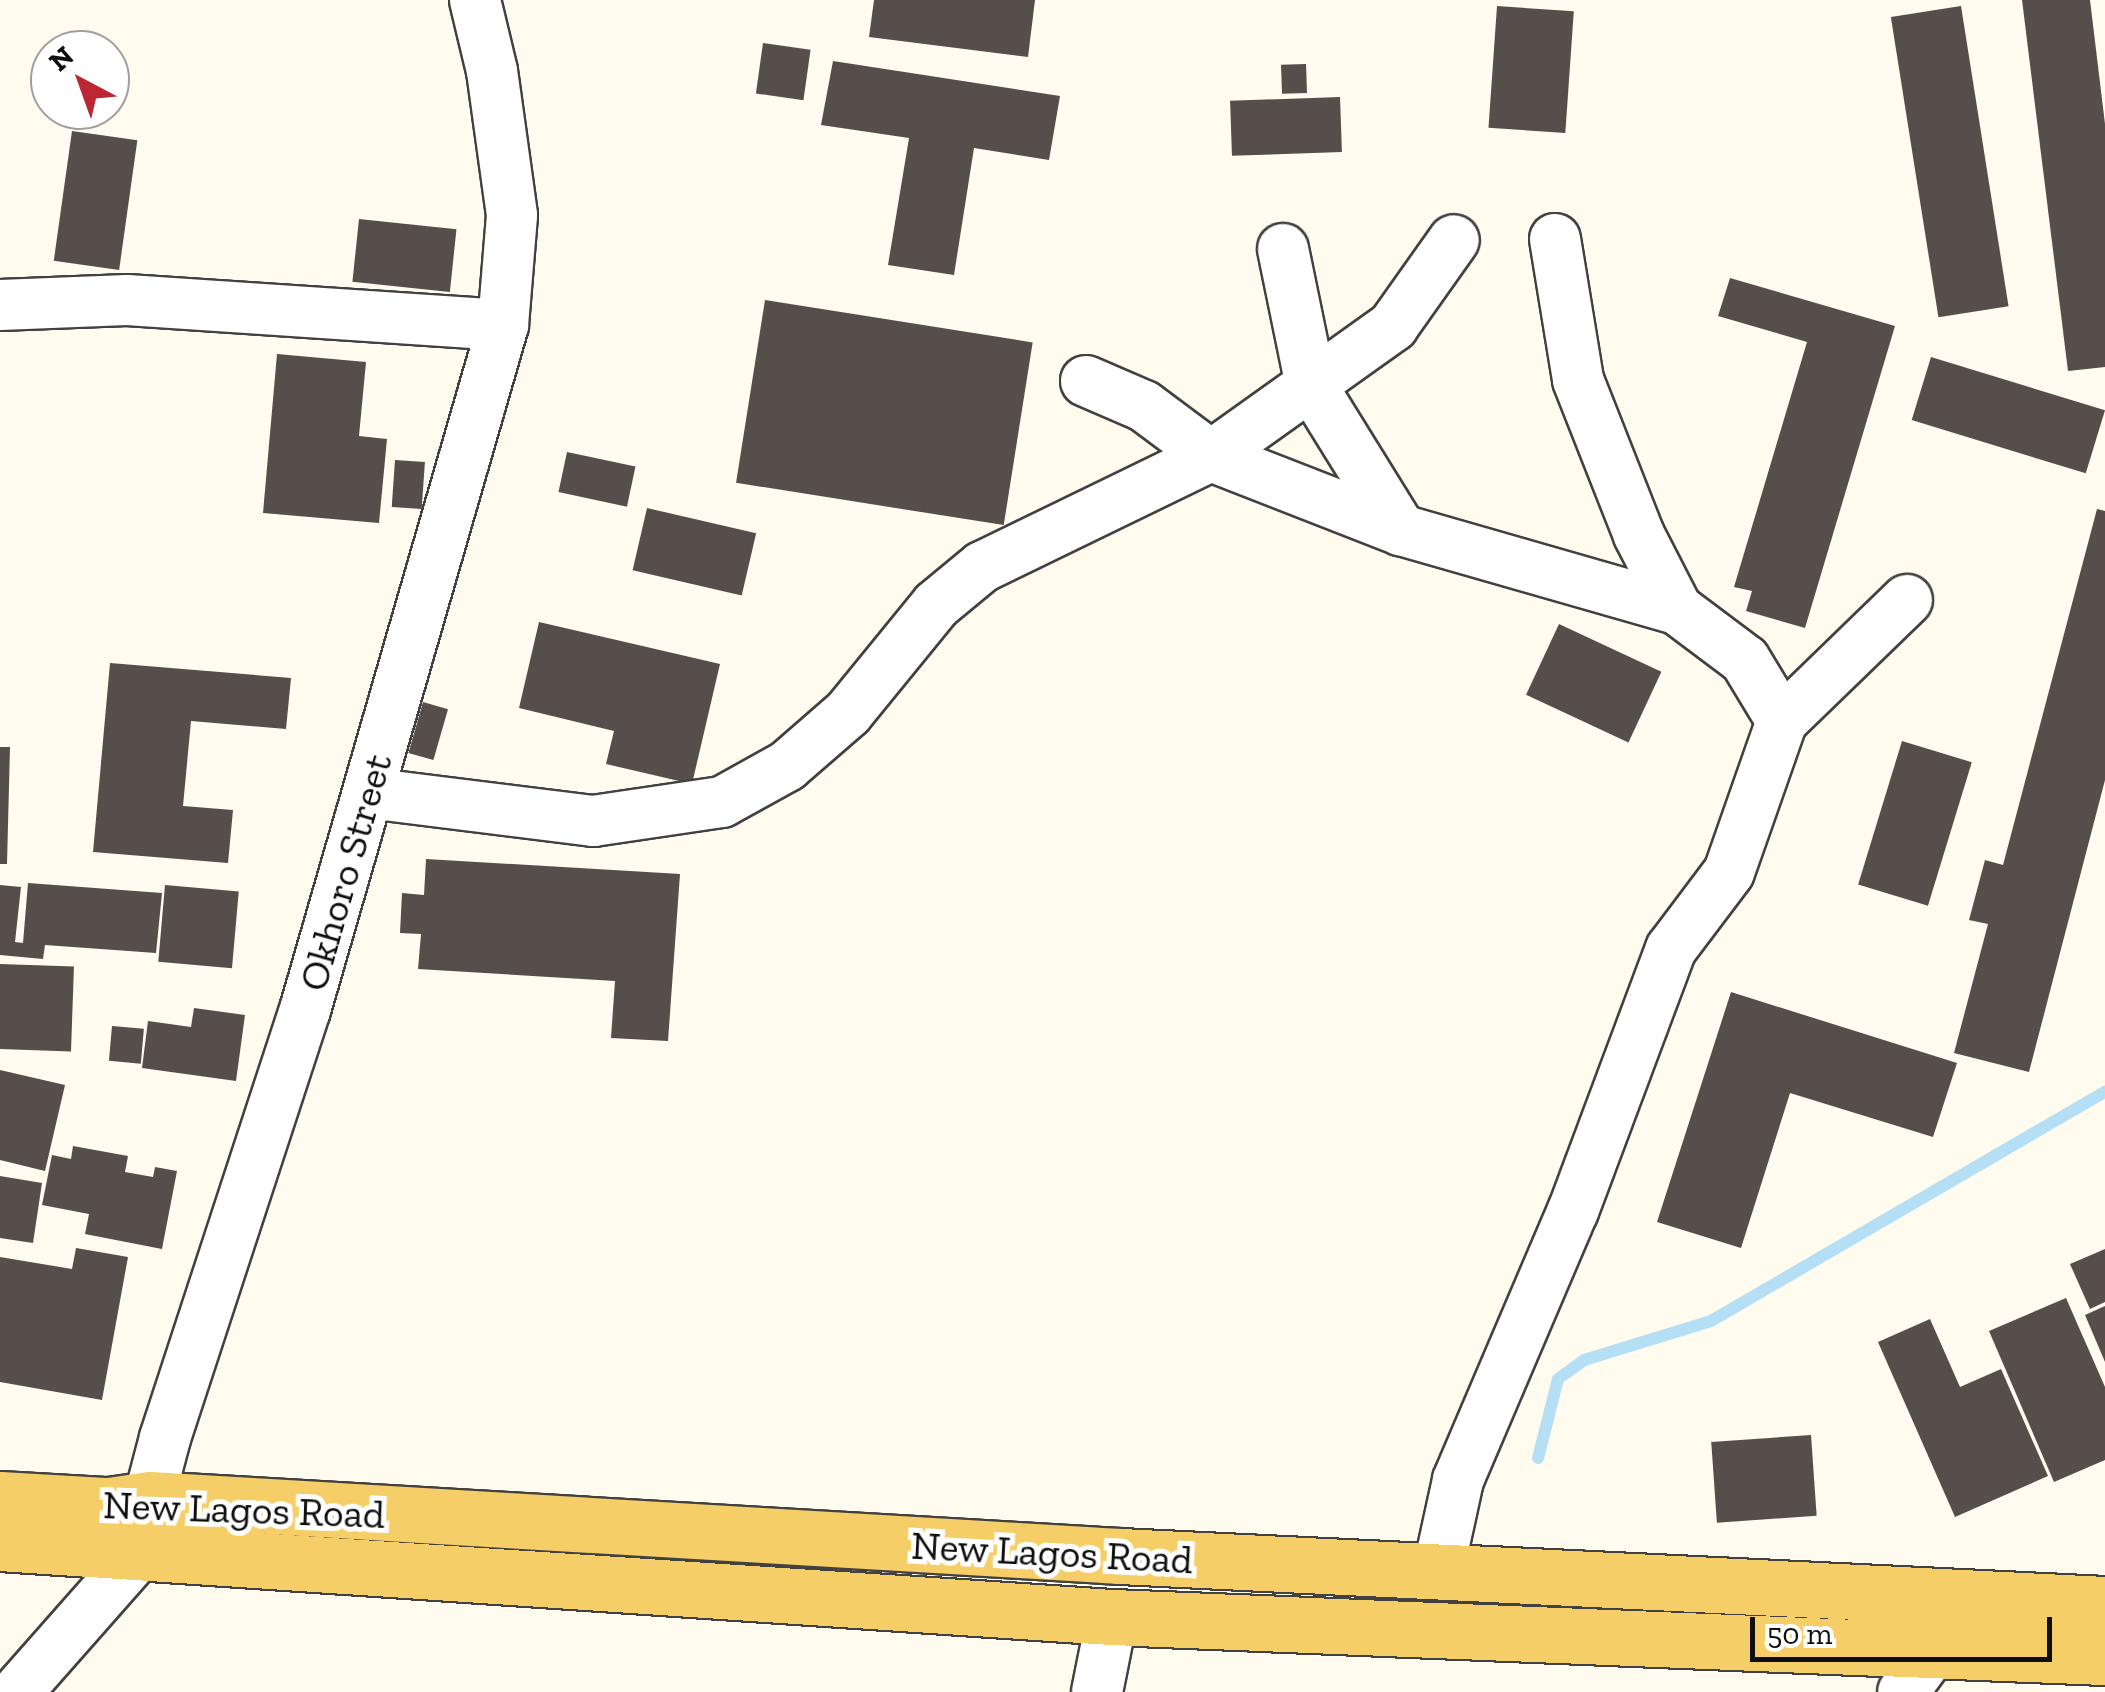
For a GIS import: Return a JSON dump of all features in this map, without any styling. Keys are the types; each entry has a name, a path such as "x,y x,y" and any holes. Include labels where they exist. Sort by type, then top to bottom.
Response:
{"main road":[{"name":"New Lagos Road","path":"0,1499 108,1505 146,1524 1112,1617 1918,1671 2105,1657"},
{"name":"New Lagos Road","path":"0,1543 146,1524 1438,1572 2105,1604"}],"street":[{"name":"Okhoro Street","path":"17,1692 146,1524 305,1010 503,325 512,214 492,72 475,0"},
{"path":"368,794 593,820 722,802 787,766 848,713 936,606 982,568 1211,456 1393,326 1454,240"},
{"path":"1556,240 1578,380 1639,536 1677,609"},
{"path":"1283,249 1312,385 1401,530"},
{"path":"0,304 127,300 503,325"},
{"path":"1086,381 1144,406 1211,456 1401,530 1677,609 1745,660 1782,721"},
{"path":"1438,1572 1458,1480 1573,1211 1671,949 1729,872 1782,721 1907,600"},
{"path":"1097,1692 1112,1617"}],"building":[{"path":"874,0 1035,0 1028,57 869,37"},
{"path":"2022,0 2090,0 2105,124 2105,367 2068,371"},
{"path":"1497,6 1574,11 1565,133 1488,128"},
{"path":"1961,6 2009,306 1938,317 1891,17"},
{"path":"763,43 811,50 803,100 756,94"},
{"path":"833,61 1060,96 1049,160 974,148 954,275 888,265 909,138 821,125"},
{"path":"1306,64 1307,93 1282,94 1281,65"},
{"path":"1340,97 1342,152 1232,156 1230,101"},
{"path":"72,131 137,140 119,270 54,261"},
{"path":"359,219 456,229 450,292 352,282"},
{"path":"1730,278 1895,326 1805,628 1746,611 1752,591 1734,587 1807,342 1718,316"},
{"path":"765,300 1033,342 1004,525 736,483"},
{"path":"277,354 366,362 359,436 387,439 379,523 263,513"},
{"path":"1931,357 2105,410 2086,473 1912,420"},
{"path":"567,452 635,467 627,507 558,492"},
{"path":"395,460 425,462 422,509 392,507"},
{"path":"647,508 756,533 742,596 633,570"},
{"path":"2097,509 2105,511 2105,780 2029,1072 1954,1053 1988,924 1969,920 1985,860 2003,865"},
{"path":"539,622 720,664 692,784 606,764 614,731 519,708"},
{"path":"1559,624 1661,672 1628,742 1526,695"},
{"path":"110,663 291,678 286,729 191,721 183,806 233,810 228,863 93,852"},
{"path":"423,702 448,709 433,760 408,753"},
{"path":"1902,741 1972,762 1928,906 1858,884"},
{"path":"0,747 10,747 7,864 0,864"},
{"path":"426,859 680,874 668,1041 611,1038 615,981 418,969 421,934 400,933 402,893 424,895"},
{"path":"28,883 162,893 156,953 45,945 43,959 0,955 0,885 21,887 15,942 23,943"},
{"path":"165,885 239,891 232,968 158,962"},
{"path":"0,964 74,967 71,1052 0,1049"},
{"path":"1731,992 1957,1063 1933,1137 1790,1093 1741,1248 1657,1222"},
{"path":"194,1008 245,1015 236,1081 142,1068 148,1021 191,1027"},
{"path":"112,1026 144,1029 141,1064 109,1061"},
{"path":"0,1070 65,1085 45,1171 0,1160"},
{"path":"73,1146 128,1156 125,1172 153,1177 155,1167 177,1171 162,1249 85,1234 89,1214 42,1205 52,1155 71,1159"},
{"path":"0,1176 42,1183 33,1243 0,1238"},
{"path":"76,1248 128,1257 102,1400 0,1382 0,1257 72,1269"},
{"path":"2105,1249 2105,1302 2090,1309 2070,1264"},
{"path":"2066,1298 2105,1387 2105,1460 2054,1482 1989,1331"},
{"path":"2105,1306 2105,1362 2085,1315"},
{"path":"1930,1319 1960,1387 2001,1369 2048,1476 1955,1517 1878,1342"},
{"path":"1811,1435 1817,1516 1717,1523 1711,1442"}],"waterway":[{"path":"1538,1458 1558,1379 1584,1360 1711,1321 2105,1092"}]}
